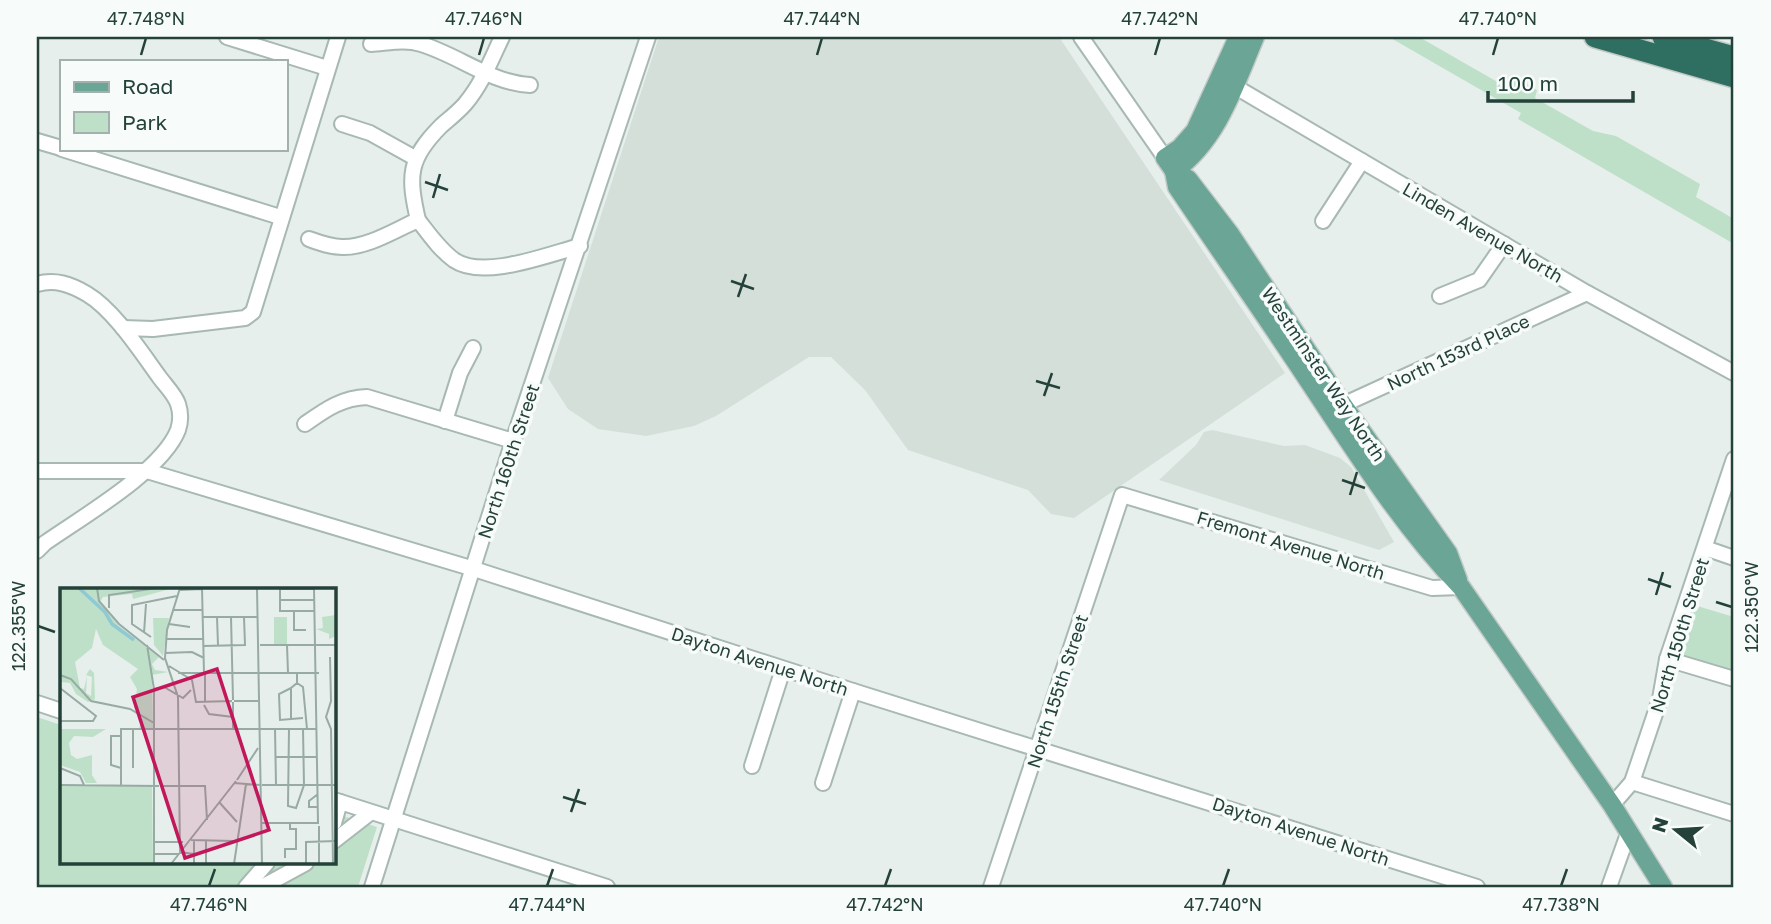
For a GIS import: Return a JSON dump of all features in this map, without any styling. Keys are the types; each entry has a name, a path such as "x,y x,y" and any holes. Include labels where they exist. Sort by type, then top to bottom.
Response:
{"highway":[{"path":"1595,37 1671,43 1734,57"},
{"path":"1671,43 1734,77"}],"main road":[{"path":"1170,164 1195,131 1238,37"},
{"path":"1170,164 1199,150 1212,131 1255,37"},
{"name":"Westminster Way North","path":"1170,164 1177,187 1336,409 1448,553 1461,587 1612,805 1663,887"},
{"name":"Westminster Way North","path":"1629,831 1674,887"}],"street":[{"path":"227,37 327,68"},
{"path":"123,328 153,330 245,318 253,312 280,217 338,37"},
{"path":"502,37 486,72 464,106 440,128 415,158 412,193 418,220 438,246 456,261 472,268 488,270 580,246"},
{"name":"North 160th Street","path":"372,887 513,441 648,37"},
{"name":"Westminster Way North","path":"1081,37 1170,164"},
{"path":"371,44 408,41 421,44 471,67 517,84 530,85"},
{"name":"Linden Avenue North","path":"1234,86 1587,293 1734,373"},
{"path":"342,124 370,133 415,158"},
{"path":"37,141 60,148"},
{"path":"65,150 280,217"},
{"path":"1323,221 1362,161"},
{"path":"309,239 345,248 359,245 418,220"},
{"path":"1440,296 1479,280 1504,244"},
{"path":"37,284 51,280 90,295 123,328 178,402 181,417 170,444 147,471 37,551"},
{"name":"North 153rd Place","path":"1336,409 1587,293"},
{"path":"445,421 460,373 473,348"},
{"path":"305,424 337,403 351,398 367,397 513,441"},
{"name":"North 150th Street","path":"1612,805 1632,782 1660,699 1667,659 1705,548 1729,494 1734,459"},
{"name":"Dayton Avenue North","path":"37,471 147,471 474,569 1477,887"},
{"name":"Fremont Avenue North","path":"1122,495 1432,588 1461,587"},
{"name":"North 155th Street","path":"991,887 1122,495"},
{"path":"1705,548 1734,558"},
{"path":"1667,659 1734,679"},
{"path":"752,766 783,669"},
{"path":"823,783 853,691"},
{"path":"37,703 60,711"},
{"path":"1632,782 1734,814"},
{"path":"337,801 607,887"},
{"path":"336,839 370,813"},
{"path":"1609,887 1629,831"},
{"path":"246,887 266,864"},
{"path":"261,887 304,864"}],"shaded area":[{"path":"659,37 1059,37 1285,373 1074,518 1051,514 1028,490 908,450 865,390 831,357 809,357 716,416 694,426 646,436 598,429 568,409 548,378"},
{"path":"1212,430 1284,446 1305,445 1340,458 1351,467 1394,542 1379,550 1159,480 1196,445 1204,432"}],"green space":[{"path":"1389,37 1419,37 1501,84 1510,81 1513,76 1537,90 1535,98 1593,131 1616,136 1700,184 1696,197 1734,219 1734,244 1518,119 1521,113"},
{"path":"1694,605 1734,617 1734,674 1678,657"},
{"path":"37,717 60,725 60,864 336,864 336,814 377,827 358,887 37,887"}]}
